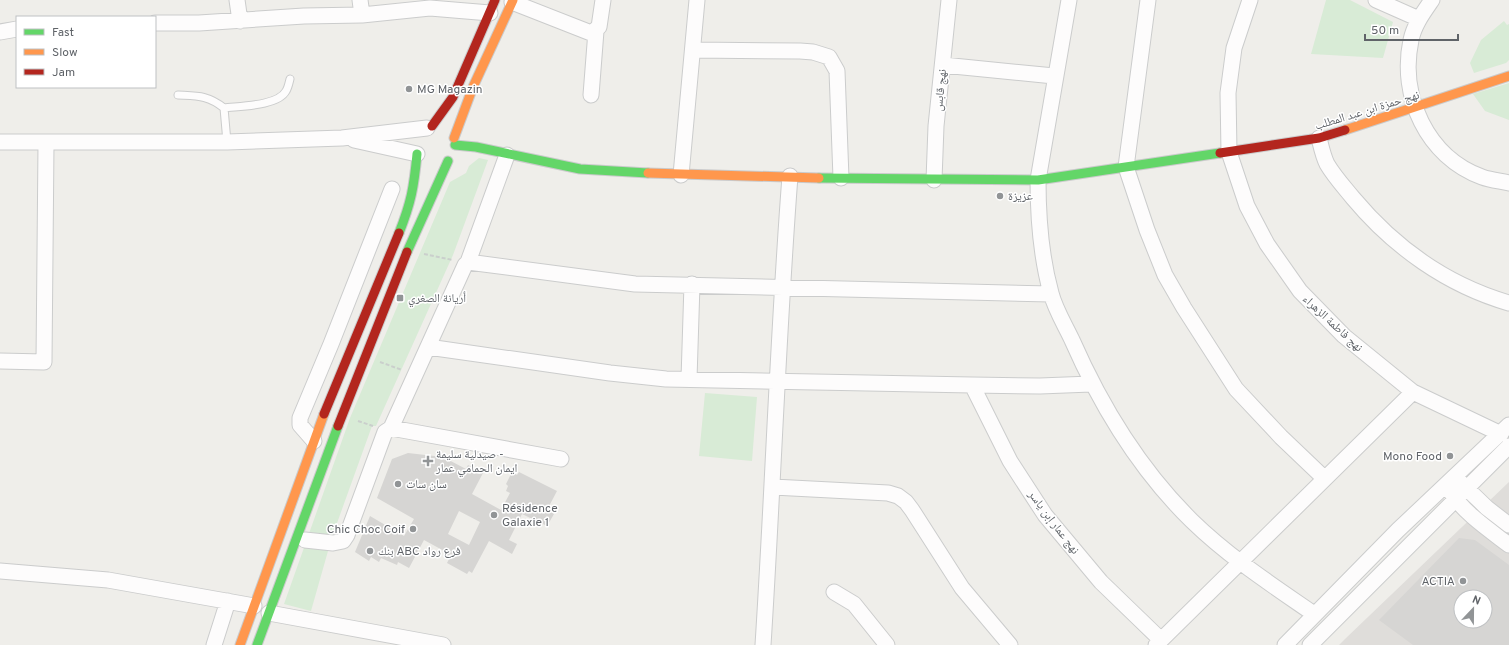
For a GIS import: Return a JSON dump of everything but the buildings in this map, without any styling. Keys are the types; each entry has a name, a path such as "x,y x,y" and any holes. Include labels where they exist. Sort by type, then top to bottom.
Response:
{"street":[{"path":"237,0 240,21"},
{"path":"360,0 362,15"},
{"path":"591,95 596,31 600,25 603,0"},
{"path":"681,175 686,102 693,50 697,0"},
{"name":"نهج قابس","path":"934,180 949,0"},
{"path":"1069,0 1054,76 1038,180 1038,206 1051,294 1091,384 1147,470 1191,520 1239,562 1314,614"},
{"path":"1148,0 1126,167 1147,230 1165,275 1205,343 1236,389 1281,437 1324,478"},
{"name":"نهج فاطمة الزهراء","path":"1250,0 1234,48 1228,93 1229,152 1247,206 1267,244 1300,291 1344,336 1412,392 1506,435"},
{"path":"1376,0 1419,19"},
{"path":"1432,0 1419,19 1411,39 1407,67 1415,108 1421,125 1442,152 1463,168 1483,178 1509,182"},
{"path":"257,645 364,356 421,217 448,161 455,151 454,142 473,87 513,1 583,31 591,33 596,31"},
{"path":"156,23 240,21 304,16 362,15 430,8 493,6 453,97 437,128 418,136 416,142 421,159 410,206 330,397 240,645"},
{"path":"0,32 16,29"},
{"path":"693,50 800,51 813,52 829,57 837,71 841,178"},
{"path":"943,65 1054,76"},
{"name":"نهج حمزة ابن عبد المطلب","path":"454,142 507,155 580,169 681,175 934,180 1038,180 1319,138 1415,108 1509,76"},
{"path":"0,142 46,144 227,142 342,138 437,128 454,142"},
{"path":"342,138 421,159"},
{"path":"1319,138 1327,163 1332,172 1370,218 1392,238 1425,265 1449,279 1509,303"},
{"path":"0,361 44,362 46,144"},
{"path":"305,540 333,543 343,541 347,535 388,430 416,377 428,347 467,264 507,155"},
{"path":"437,166 448,161"},
{"path":"763,645 774,487 782,288 790,176"},
{"path":"314,441 300,425 300,418 392,189"},
{"path":"467,264 635,284 692,284 782,288 1051,294"},
{"path":"689,379 692,284"},
{"path":"428,347 610,373 666,379 1040,386 1091,384"},
{"name":"نهج عمار إبن ياسر","path":"972,385 1010,460 1045,515 1101,582 1158,642"},
{"path":"1158,642 1412,392"},
{"path":"388,430 562,459"},
{"path":"1285,645 1398,530 1451,481 1506,435"},
{"path":"1310,645 1460,494 1506,435"},
{"path":"1451,481 1478,521 1509,545"},
{"path":"774,487 878,492 898,496 906,502 912,510 962,588 1010,645"},
{"path":"1460,494 1509,525"},
{"path":"0,571 108,580 254,606"},
{"path":"834,592 854,604 887,645"},
{"path":"214,645 228,601"},
{"path":"269,613 443,645"}],"lane":[{"path":"224,108 271,101 281,96 286,91 290,79"},
{"path":"178,95 205,97 214,100 224,108 227,142"}],"path":[{"path":"408,250 467,264"},
{"path":"364,356 416,377"},
{"path":"342,416 388,430"}],"shaded area":[{"name":"ACTIA","path":"1509,482 1509,645 1339,645"}],"green space":[{"path":"1326,0 1350,0 1393,22 1383,58 1311,54"},
{"path":"1504,21 1507,25 1509,24 1509,60 1506,63 1474,73 1470,63 1481,40"},
{"path":"1509,83 1509,120 1485,111 1473,94"},
{"path":"479,158 488,160 453,255 376,426 372,426 332,537 311,611 284,604 350,418 450,182 466,173 469,166"},
{"path":"705,393 757,397 752,461 699,456"}],"traffic: fast":[{"path":"455,145 476,147 580,169 648,173"},
{"path":"819,178 1038,180 1220,153"},
{"path":"399,233 411,195 415,176 417,154"},
{"path":"407,252 448,161"},
{"path":"257,645 338,426"}],"traffic: slow":[{"path":"454,138 473,87 513,0"},
{"path":"1345,130 1509,76"},
{"path":"648,173 819,178"},
{"path":"240,645 324,414"}],"traffic: jam":[{"path":"432,126 453,97 495,0"},
{"path":"1220,153 1319,138 1345,130"},
{"path":"324,414 399,233"},
{"path":"338,426 407,252"}],"place":[{"name":"MG Magazin","path":"409,89"},
{"name":"عزيزة","path":"1000,196"},
{"name":"أريانة الصغري","path":"400,298"},
{"name":"Mono Food","path":"1450,456"},
{"name":"صيدلية سليمة - ايمان الحمامي عمار","path":"428,461"},
{"name":"سان سات","path":"398,484"},
{"name":"Résidence Galaxie 1","path":"494,515"},
{"name":"Chic Choc Coif","path":"413,529"},
{"name":"بنك ABC فرع رواد","path":"370,551"},
{"name":"ACTIA","path":"1463,581"}]}
